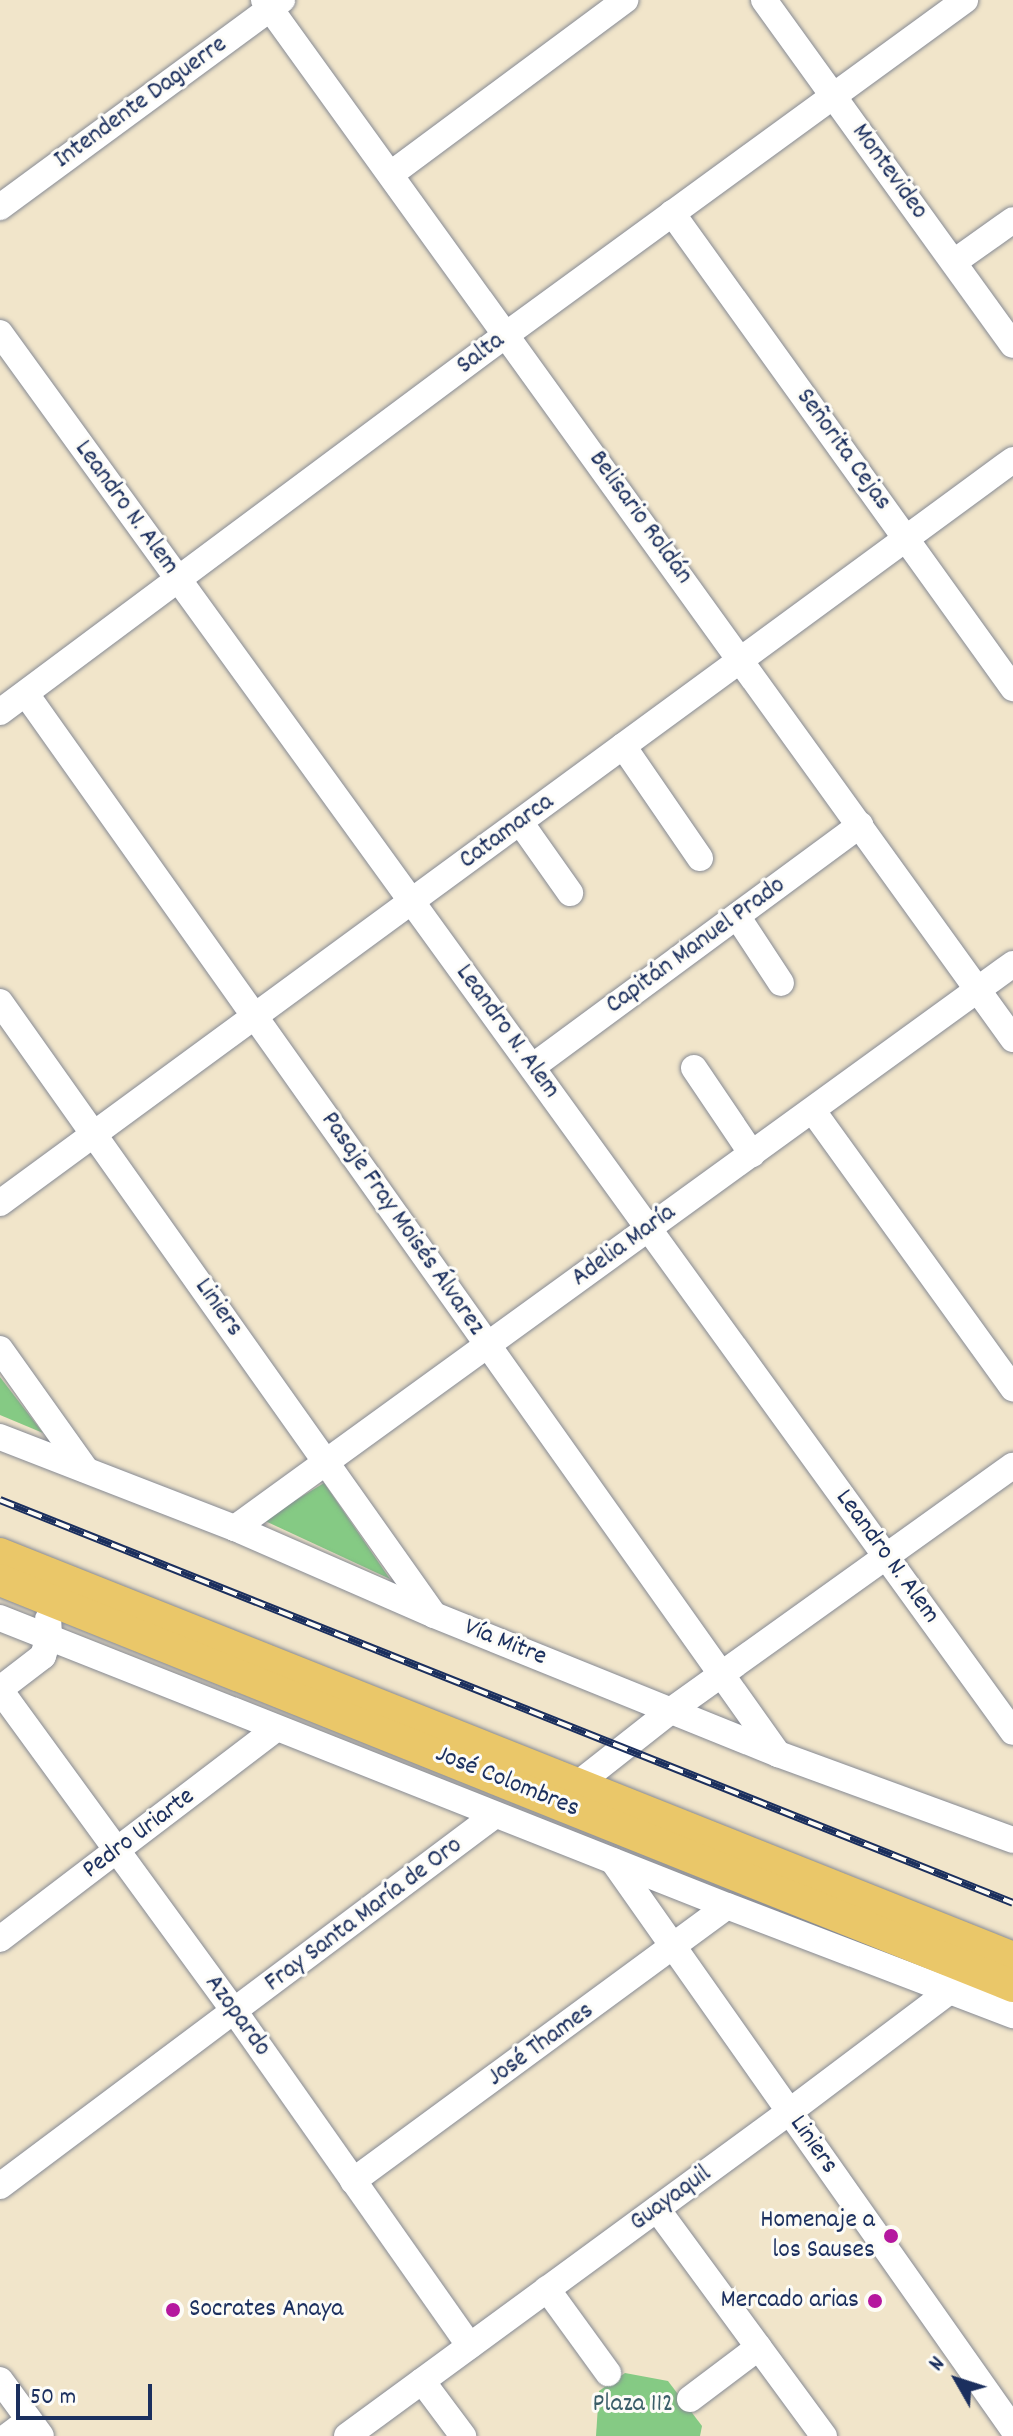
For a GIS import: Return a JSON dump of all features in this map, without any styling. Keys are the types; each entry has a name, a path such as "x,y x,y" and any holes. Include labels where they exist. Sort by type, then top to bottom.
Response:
{"main road":[{"name":"José Colombres","path":"0,1554 50,1587 565,1793 1013,1986"},
{"name":"José Colombres","path":"0,1580 50,1587"},
{"name":"José Colombres","path":"963,1967 1013,1958"}],"street":[{"path":"391,174 625,0"},
{"name":"Montevideo","path":"764,0 1013,345"},
{"name":"Salta","path":"0,712 507,334 965,0"},
{"name":"Belisario Roldán","path":"272,3 391,174 1013,1039"},
{"name":"Intendente Daguerre","path":"0,207 272,3"},
{"name":"Señorita Cejas","path":"672,213 1013,688"},
{"path":"954,262 1013,220"},
{"name":"Leandro N. Alem","path":"0,333 1013,1732"},
{"name":"Catamarca","path":"0,1203 1013,460"},
{"name":"Pasaje Fray Moisés Álvarez","path":"26,694 778,1754"},
{"path":"623,746 700,858"},
{"path":"520,822 570,893"},
{"name":"Capitán Manuel Prado","path":"532,1067 860,825"},
{"path":"737,916 781,983"},
{"name":"Adelia María","path":"235,1528 1013,964"},
{"name":"Liniers","path":"0,1002 434,1615"},
{"path":"694,1068 752,1154"},
{"path":"813,1111 1013,1388"},
{"path":"0,1349 86,1470"},
{"name":"Vía Mitre","path":"0,1437 235,1528 434,1615 778,1754 1013,1840"},
{"path":"565,1793 673,1709 1013,1466"},
{"path":"0,1690 43,1656 49,1636 50,1587"},
{"name":"José Colombres","path":"0,1618 727,1906 963,1967 1013,2015"},
{"name":"Azopardo","path":"0,1690 235,2012 470,2346"},
{"name":"Pedro Uriarte","path":"0,1939 276,1729"},
{"name":"Fray Santa María de Oro","path":"0,2186 495,1815"},
{"name":"Liniers","path":"613,1861 1013,2429"},
{"name":"José Thames","path":"353,2181 673,1949 727,1906"},
{"name":"Guayaquil","path":"347,2436 789,2112 963,1967"},
{"path":"657,2209 824,2436"},
{"path":"547,2289 608,2373"},
{"path":"690,2399 759,2347"},
{"path":"0,2380 35,2428 8,2436"},
{"path":"422,2381 463,2436"}],"green space":[{"path":"0,1377 43,1433 0,1415"},
{"path":"324,1483 390,1579 263,1520"},
{"name":"Plaza 112","path":"625,2373 668,2381 702,2426 700,2436 596,2436 599,2391"}],"railway":[{"path":"0,1500 1013,1903"}],"place":[{"name":"Homenaje a los Sauses","path":"891,2236"},
{"name":"Mercado arias","path":"875,2301"},
{"name":"Socrates Anaya","path":"173,2310"}]}
